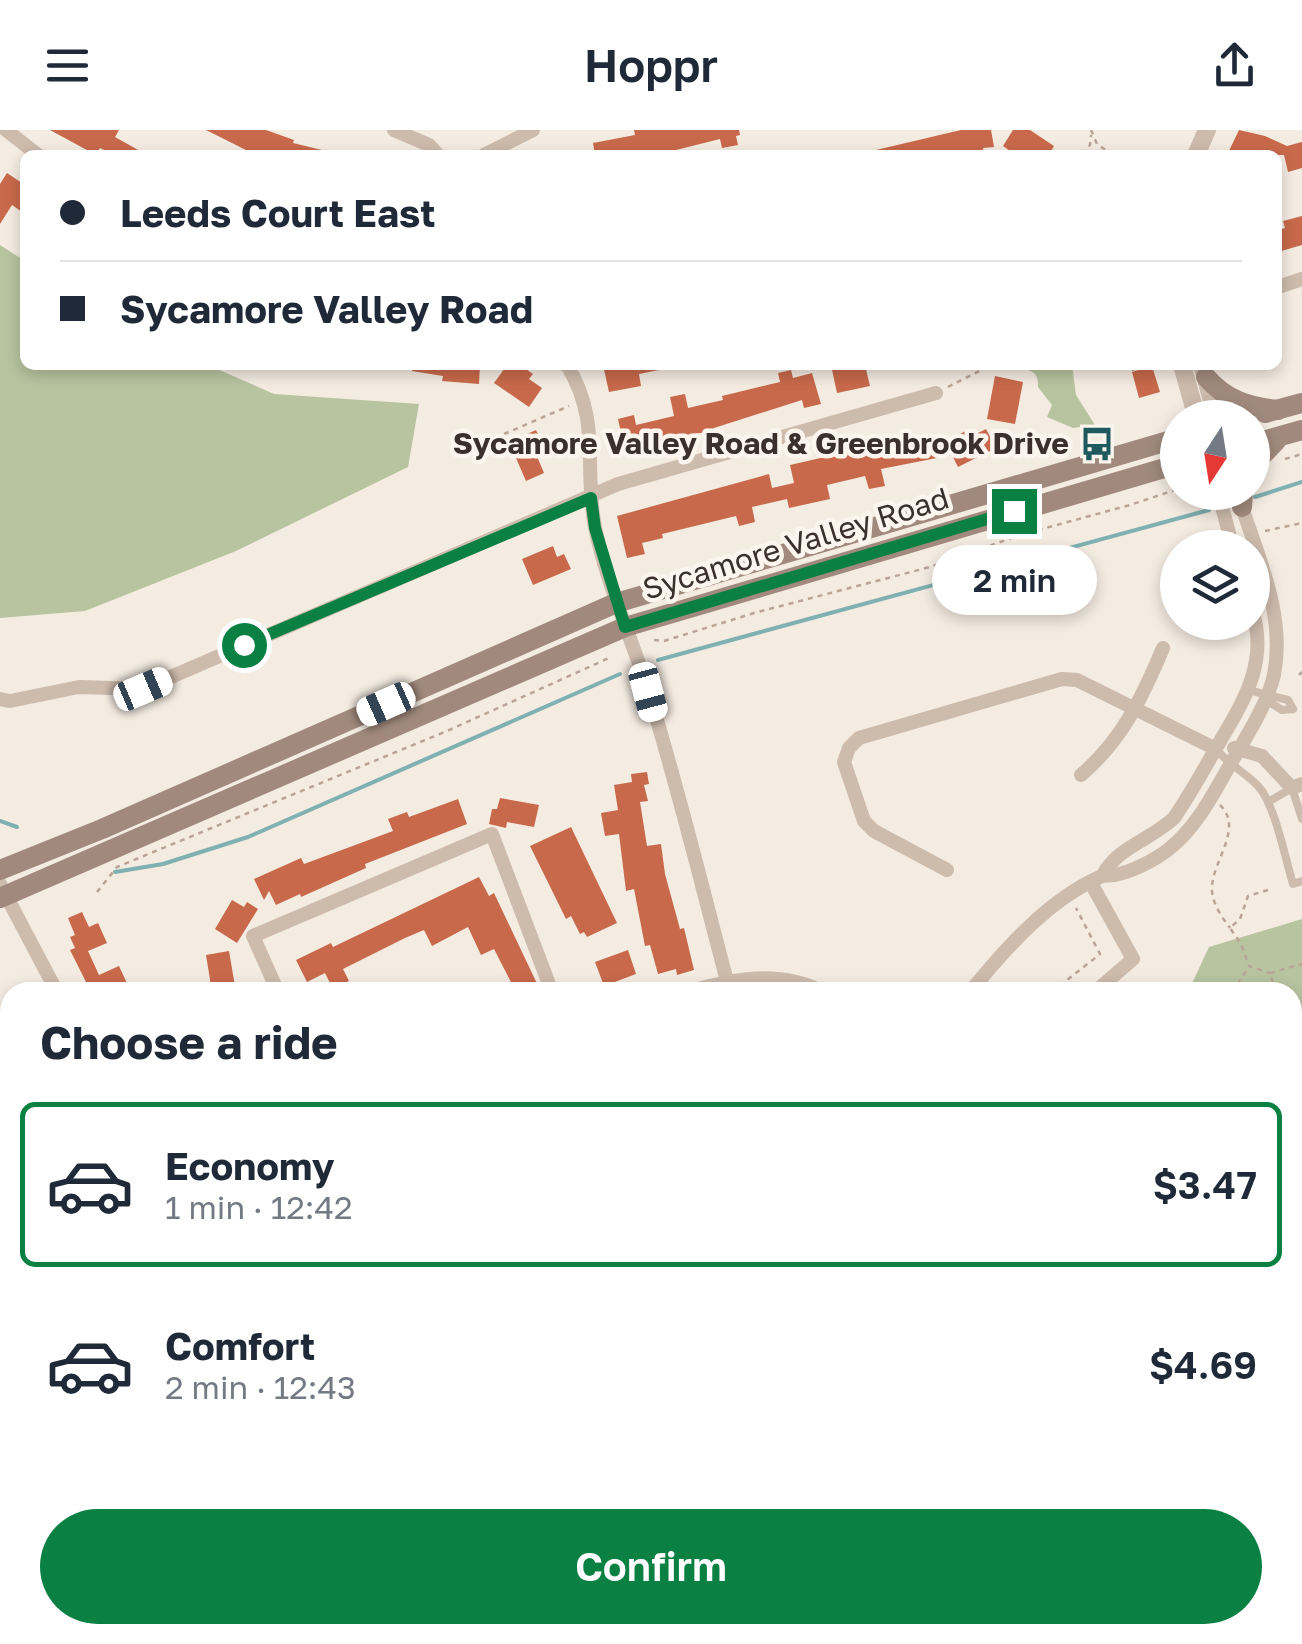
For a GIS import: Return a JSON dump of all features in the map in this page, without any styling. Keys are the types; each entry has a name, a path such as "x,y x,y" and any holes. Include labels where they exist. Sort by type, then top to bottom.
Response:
{"main road":[{"path":"1204,371 1226,397 1278,410"},
{"path":"1270,412 1302,403"},
{"path":"1270,451 1292,433"},
{"name":"Sycamore Valley Road","path":"0,870 102,829 616,602 1160,443"},
{"name":"Sycamore Valley Road","path":"2,892 625,627 1160,469"}],"street":[{"path":"6,130 32,150"},
{"path":"394,130 429,144 434,150"},
{"path":"494,150 533,130"},
{"path":"570,370 585,400 590,425 595,528 646,685 728,981"},
{"path":"1183,370 1192,400"},
{"path":"1204,371 1212,400"},
{"path":"0,715 5,700 79,686 143,689 618,484 936,393"},
{"path":"979,982 1033,924 1070,896 1097,879 1116,875 1168,850 1187,832 1240,747 1273,677 1278,632 1270,594"},
{"path":"1097,879 1109,862 1162,830 1174,818 1248,690 1255,674 1259,640"},
{"path":"1080,775 1108,752 1137,708 1163,648"},
{"path":"947,870 874,831 864,821 844,762 849,748 860,738 1062,679 1077,680 1216,749 1240,747 1262,756 1297,786"},
{"path":"274,982 253,936 492,834 548,982"},
{"path":"1097,879 1133,959 1106,982"},
{"path":"2,892 52,982"},
{"path":"724,982 771,977 797,982"}],"lane":[{"path":"1248,690 1266,696"},
{"path":"1216,749 1229,766 1258,786 1268,802 1292,884 1302,881"},
{"path":"1268,802 1297,786 1302,819"}],"path":[{"path":"936,393 981,370"},
{"path":"504,434 585,400"},
{"path":"654,640 664,641 930,567 1020,535 1160,494"},
{"path":"1270,531 1302,523"},
{"path":"97,892 117,867 447,731 609,658"},
{"path":"1211,798 1226,810 1229,818 1214,876 1216,906 1241,944 1250,966 1270,973 1302,964"},
{"path":"1230,928 1240,919 1248,896 1268,890"},
{"path":"1065,982 1100,954 1070,896"},
{"path":"1239,982 1250,966"},
{"path":"1270,973 1273,982"}],"green space":[{"path":"0,245 20,258 20,370 219,370 274,394 419,404 408,467 236,551 85,611 0,618"},
{"path":"1030,370 1073,370 1076,395 1095,425 1073,428 1047,417 1052,405 1038,387"},
{"path":"1302,919 1302,982 1193,982 1209,947"}],"building":[{"path":"50,130 119,130 115,137 138,150 100,148 87,150"},
{"path":"206,130 266,130 294,140 293,143 322,150 246,150"},
{"path":"634,130 739,130 740,135 736,136 738,145 722,148 720,139 676,150 594,150 593,143 635,135"},
{"path":"961,130 991,130 994,147 983,150 876,150"},
{"path":"1013,130 1030,130 1054,146 1052,150 1009,150 1003,146"},
{"path":"1239,130 1287,146 1302,142 1302,168 1288,172 1282,150 1229,150"},
{"path":"7,173 20,182 20,211 12,205 0,224 0,184"},
{"path":"1302,216 1302,245 1282,251 1283,221"},
{"path":"480,370 479,384 442,381 443,376 412,371"},
{"path":"503,370 527,370 533,374 529,379 542,388 529,407 494,383"},
{"path":"604,370 659,370 639,374 641,386 609,392"},
{"path":"791,370 793,378 812,373 821,404 804,408 802,400 714,428 715,431 662,438 664,447 638,453 637,448 625,451 618,419 634,415 636,425 674,416 670,397 685,394 688,408 780,382 778,373"},
{"path":"832,370 866,370 870,386 837,393"},
{"path":"1153,370 1160,392 1139,398 1132,372"},
{"path":"995,376 1023,382 1015,424 987,419"},
{"path":"986,429 996,448 958,467 952,455 881,469 885,486 869,489 865,476 827,485 830,499 789,508 787,499 752,507 755,522 739,526 736,516 662,534 663,538 642,543 645,554 627,558 617,516 769,474 772,488 794,483 790,465 864,448 865,452 888,446 887,442 933,436 935,446 966,431 970,437"},
{"path":"536,430 545,450 536,454 544,473 526,481 509,442"},
{"path":"553,546 557,557 564,554 571,569 533,585 522,559"},
{"path":"647,772 649,784 644,785 648,801 640,802 647,846 661,844 665,874 694,970 677,975 676,969 658,974 650,945 645,946 634,889 626,891 619,834 605,836 601,813 618,810 614,785 632,782 631,774"},
{"path":"500,798 539,805 534,827 507,822 506,828 489,824 492,809 497,809"},
{"path":"458,799 467,824 365,864 366,868 301,897 300,894 276,905 269,891 264,900 254,879 301,858 304,864 393,831 388,819 407,812 409,817"},
{"path":"571,827 617,923 587,937 584,932 580,934 571,916 566,919 530,846"},
{"path":"479,877 489,896 494,893 536,982 511,982 494,949 481,955 468,927 432,946 424,930 405,938 343,969 347,982 330,982 325,973 307,982 296,960 331,943 333,947"},
{"path":"232,900 244,907 247,902 258,909 237,943 215,929"},
{"path":"82,912 89,927 98,923 107,943 88,951 99,975 119,966 126,982 86,982 70,950 75,948 70,937 75,935 68,918"},
{"path":"628,950 636,974 602,982 595,962"},
{"path":"229,951 234,982 210,982 206,955"}],"waterway":[{"path":"1270,492 1302,482"},
{"path":"658,660 1209,510"},
{"path":"115,872 163,864 248,837 620,674"},
{"path":"0,821 17,827"}],"place":[{"name":"Sycamore Valley Road & Greenbrook Drive","path":"1097,444"}],"route":[{"path":"244,645 591,498 595,528 625,627 1014,511"}]}
